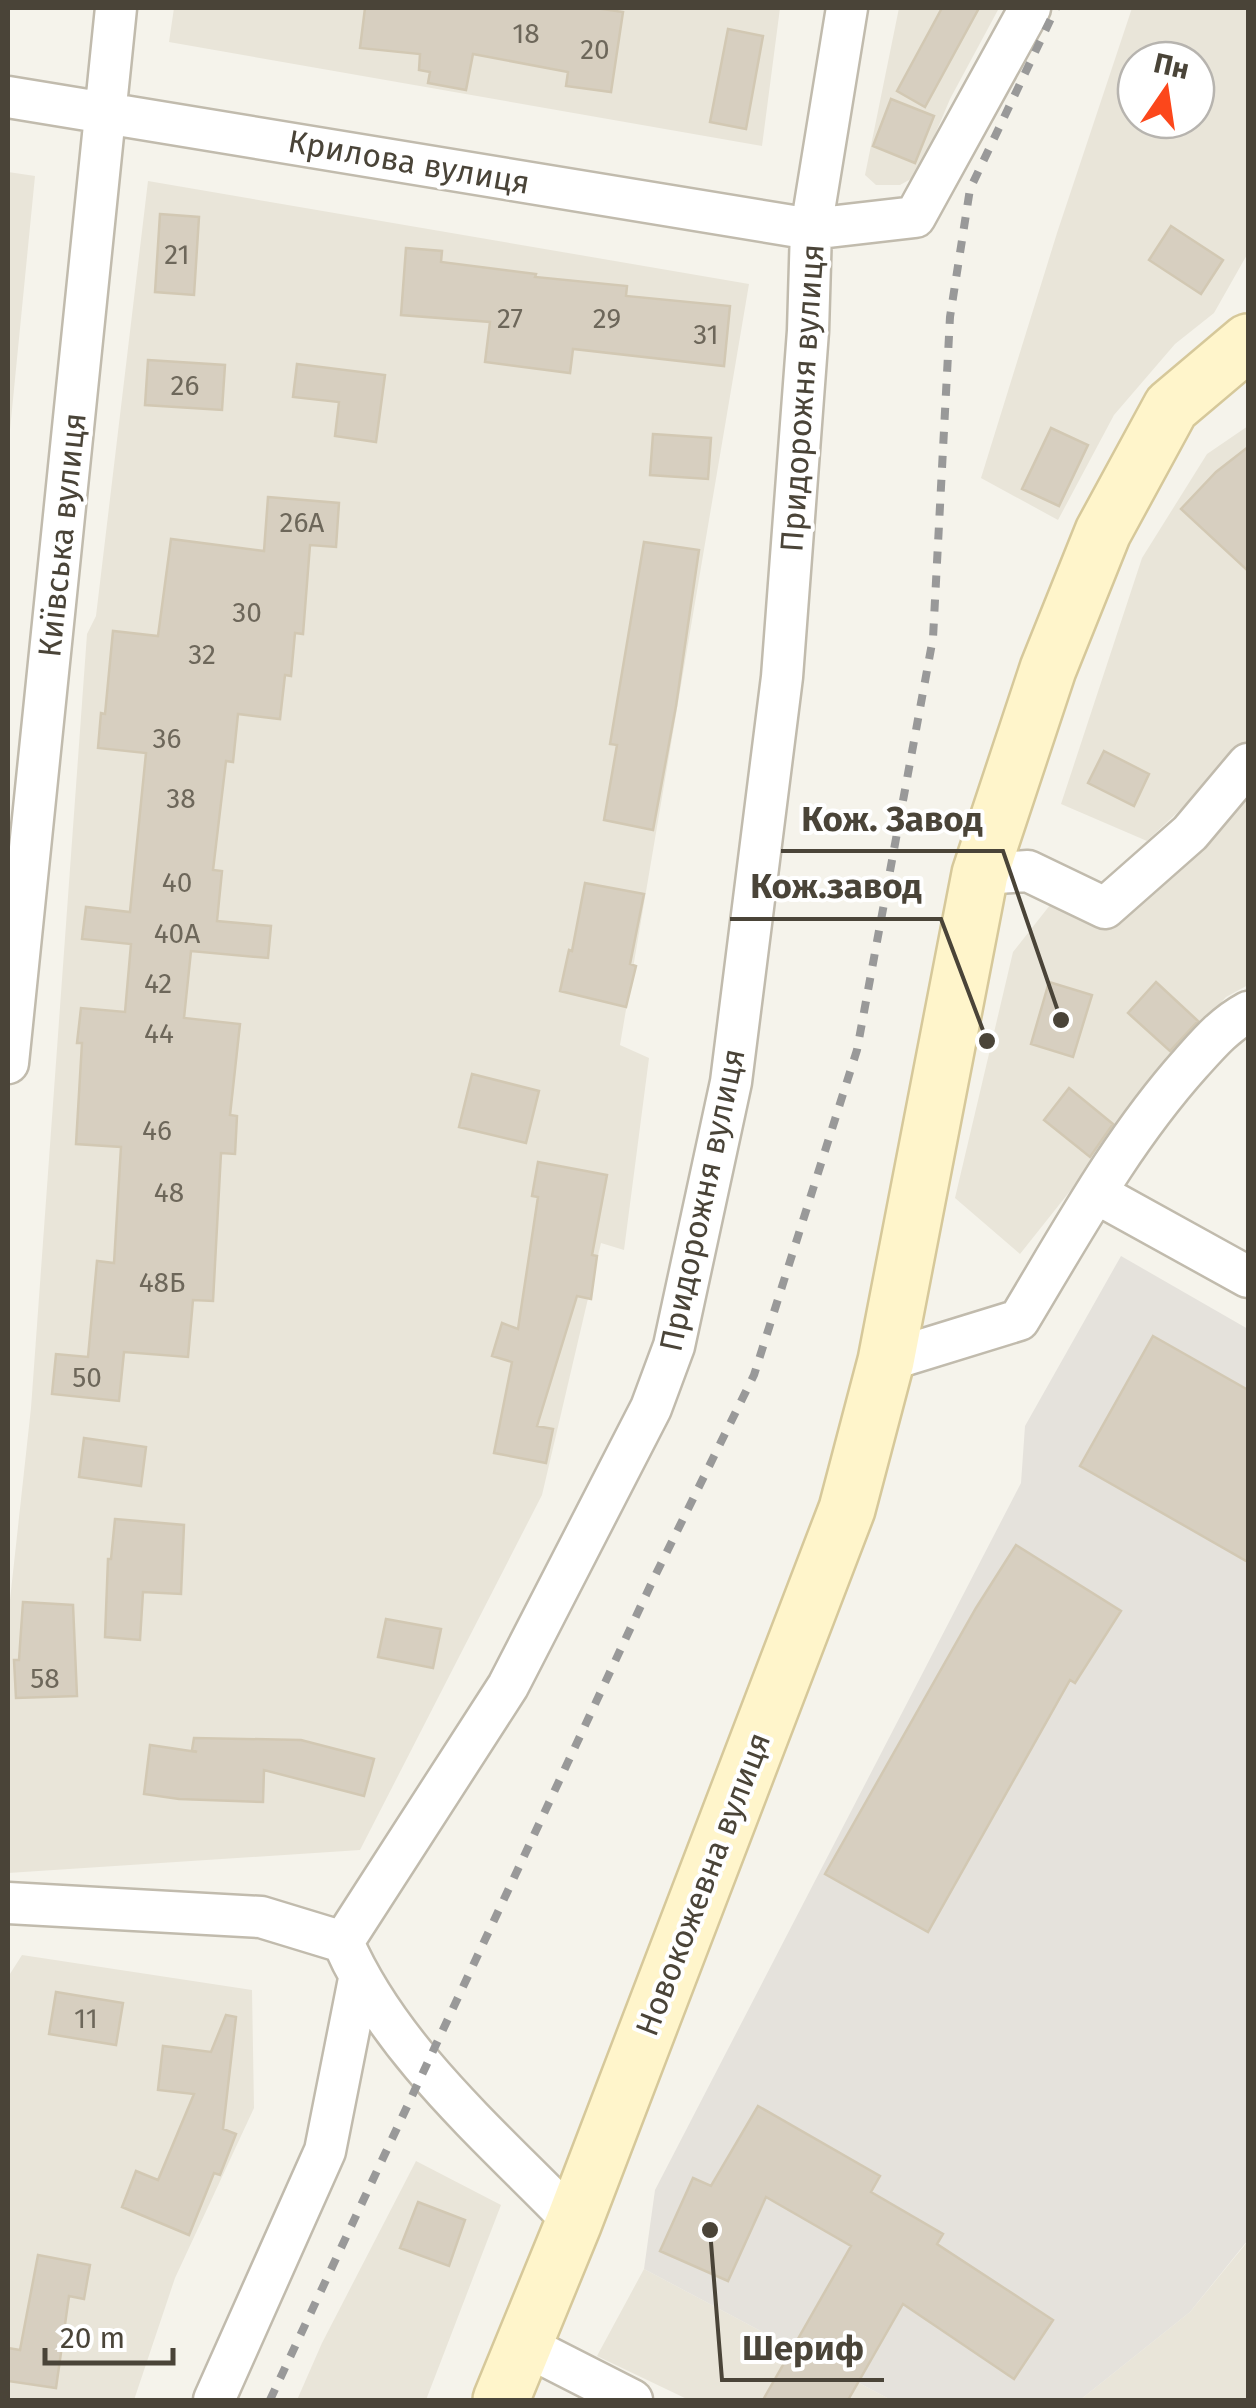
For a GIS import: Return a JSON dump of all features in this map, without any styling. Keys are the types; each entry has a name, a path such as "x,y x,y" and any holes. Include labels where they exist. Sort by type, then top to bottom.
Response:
{"street":[{"name":"Київська вулиця","path":"8,1062 116,8"},
{"path":"811,230 847,8"},
{"name":"Придорожня вулиця","path":"342,1942 508,1686 651,1408 674,1346 731,1082 780,696 808,331 811,230 915,217 1030,8"},
{"name":"Крилова вулиця","path":"8,98 811,230"},
{"name":"Новокожевна вулиця","path":"501,2400 574,2222 847,1509 886,1362 980,874 1048,668 1103,532 1172,406 1248,342"},
{"path":"980,874 1028,871 1106,908 1190,832 1248,764"},
{"path":"886,1362 1019,1320 1155,1103 1227,1023 1248,1012"},
{"path":"1096,1193 1248,1277"},
{"path":"8,1903 261,1917 342,1942 359,1979 427,2069 574,2222"},
{"path":"214,2400 325,2151 359,1979"},
{"path":"524,2345 632,2400"}],"shaded area":[{"path":"174,8 780,8 762,146 169,42"},
{"path":"899,8 999,8 950,99 918,175 900,185 876,185 865,175"},
{"path":"1132,8 1248,8 1248,253 1214,313 1175,344 1114,415 1058,520 981,478 1116,56 1116,140 1216,140 1216,40 1121,40"},
{"path":"8,172 35,176 8,450"},
{"path":"148,181 749,284 620,1045 649,1058 624,1250 601,1243 542,1495 360,1850 8,1873 8,1618 31,1408 87,634 96,616"},
{"path":"1248,426 1248,746 1147,841 1061,804 1142,558 1207,454"},
{"path":"1248,792 1248,985 1226,997 1142,1091 1020,1254 955,1198 1013,952 1054,900 1113,923"},
{"path":"1121,1256 1248,1329 1248,2240 1190,2312 1080,2400 891,2400 644,2269 655,2190 1021,1483 1025,1426"},
{"path":"22,1955 252,1990 254,2108 175,2278 134,2400 8,2400 8,1977"},
{"path":"416,2161 501,2205 426,2400 297,2400 322,2343"},
{"path":"1248,2241 1248,2400 1080,2400 1190,2312"},
{"path":"644,2269 891,2400 689,2400 597,2356"}],"building":[{"path":"365,8 596,8 623,12 611,92 566,86 568,72 473,54 466,90 428,83 430,72 419,70 420,54 360,48"},
{"path":"942,8 979,8 925,107 897,91"},
{"path":"728,29 763,36 746,129 710,122"},
{"path":"891,99 934,116 915,163 873,146"},
{"path":"160,214 199,217 194,295 155,292"},
{"path":"1171,226 1223,260 1201,294 1149,260"},
{"path":"406,248 442,251 441,262 627,286 626,296 730,306 724,366 573,349 570,373 485,362 490,322 401,315"},
{"path":"148,360 225,365 222,410 145,405"},
{"path":"297,364 385,375 376,442 335,436 339,402 293,397"},
{"path":"1051,428 1088,445 1059,506 1022,489"},
{"path":"653,434 711,438 708,479 650,475"},
{"path":"1248,447 1248,571 1181,509 1216,472"},
{"path":"268,497 339,503 336,547 310,545 303,634 295,633 291,676 285,675 280,719 238,714 233,762 226,761 213,870 222,871 217,921 271,926 268,958 191,951 184,1018 240,1024 230,1115 237,1116 235,1154 221,1153 213,1301 193,1300 188,1357 124,1352 119,1401 52,1394 56,1354 88,1357 97,1261 114,1263 121,1147 76,1144 81,1008 125,1012 131,944 82,939 86,907 130,912 146,753 98,748 113,631 158,636 171,539 264,551"},
{"path":"644,542 699,550 653,830 604,820 617,745 610,744"},
{"path":"1104,751 1149,774 1134,806 1088,783"},
{"path":"585,883 644,894 630,964 636,966 626,1007 560,991"},
{"path":"1049,982 1092,995 1073,1057 1031,1044"},
{"path":"1156,982 1198,1021 1170,1051 1128,1013"},
{"path":"472,1074 539,1091 526,1143 459,1127"},
{"path":"1069,1088 1113,1124 1090,1157 1044,1120"},
{"path":"538,1162 607,1175 592,1255 597,1256 591,1299 577,1296 537,1426 553,1429 546,1463 494,1453 512,1362 492,1356 502,1323 518,1329 538,1197 532,1196"},
{"path":"1153,1336 1248,1390 1248,1562 1080,1466"},
{"path":"84,1438 146,1447 141,1486 79,1477"},
{"path":"115,1519 184,1525 181,1594 143,1592 140,1640 105,1637 108,1559"},
{"path":"1016,1545 1121,1611 1075,1683 1070,1680 928,1932 825,1874"},
{"path":"23,1602 73,1605 77,1696 16,1698 14,1660 19,1660"},
{"path":"386,1619 441,1629 433,1668 378,1657"},
{"path":"194,1738 301,1740 374,1759 364,1796 264,1770 263,1802 144,1794 150,1745 197,1752 192,1750"},
{"path":"56,1992 123,2003 116,2045 49,2034"},
{"path":"226,2015 236,2017 223,2129 236,2134 220,2175 214,2173 189,2235 122,2207 136,2171 158,2180 194,2094 158,2090 163,2046 211,2052"},
{"path":"758,2106 880,2176 871,2192 943,2234 937,2244 1053,2320 1014,2379 903,2304 848,2400 763,2400 851,2246 766,2197 728,2281 660,2251 693,2178 711,2186"},
{"path":"418,2202 465,2220 449,2266 400,2248"},
{"path":"38,2255 90,2265 84,2299 69,2296 56,2388 8,2381 8,2348 20,2350"}],"railway":[{"path":"270,2400 653,1580 754,1375 857,1050 933,638 950,317 970,189 1056,8"}],"place":[{"name":"Кож. Завод","path":"1061,1020"},
{"name":"Кож.завод","path":"987,1041"},
{"name":"Шериф","path":"710,2230"}]}
